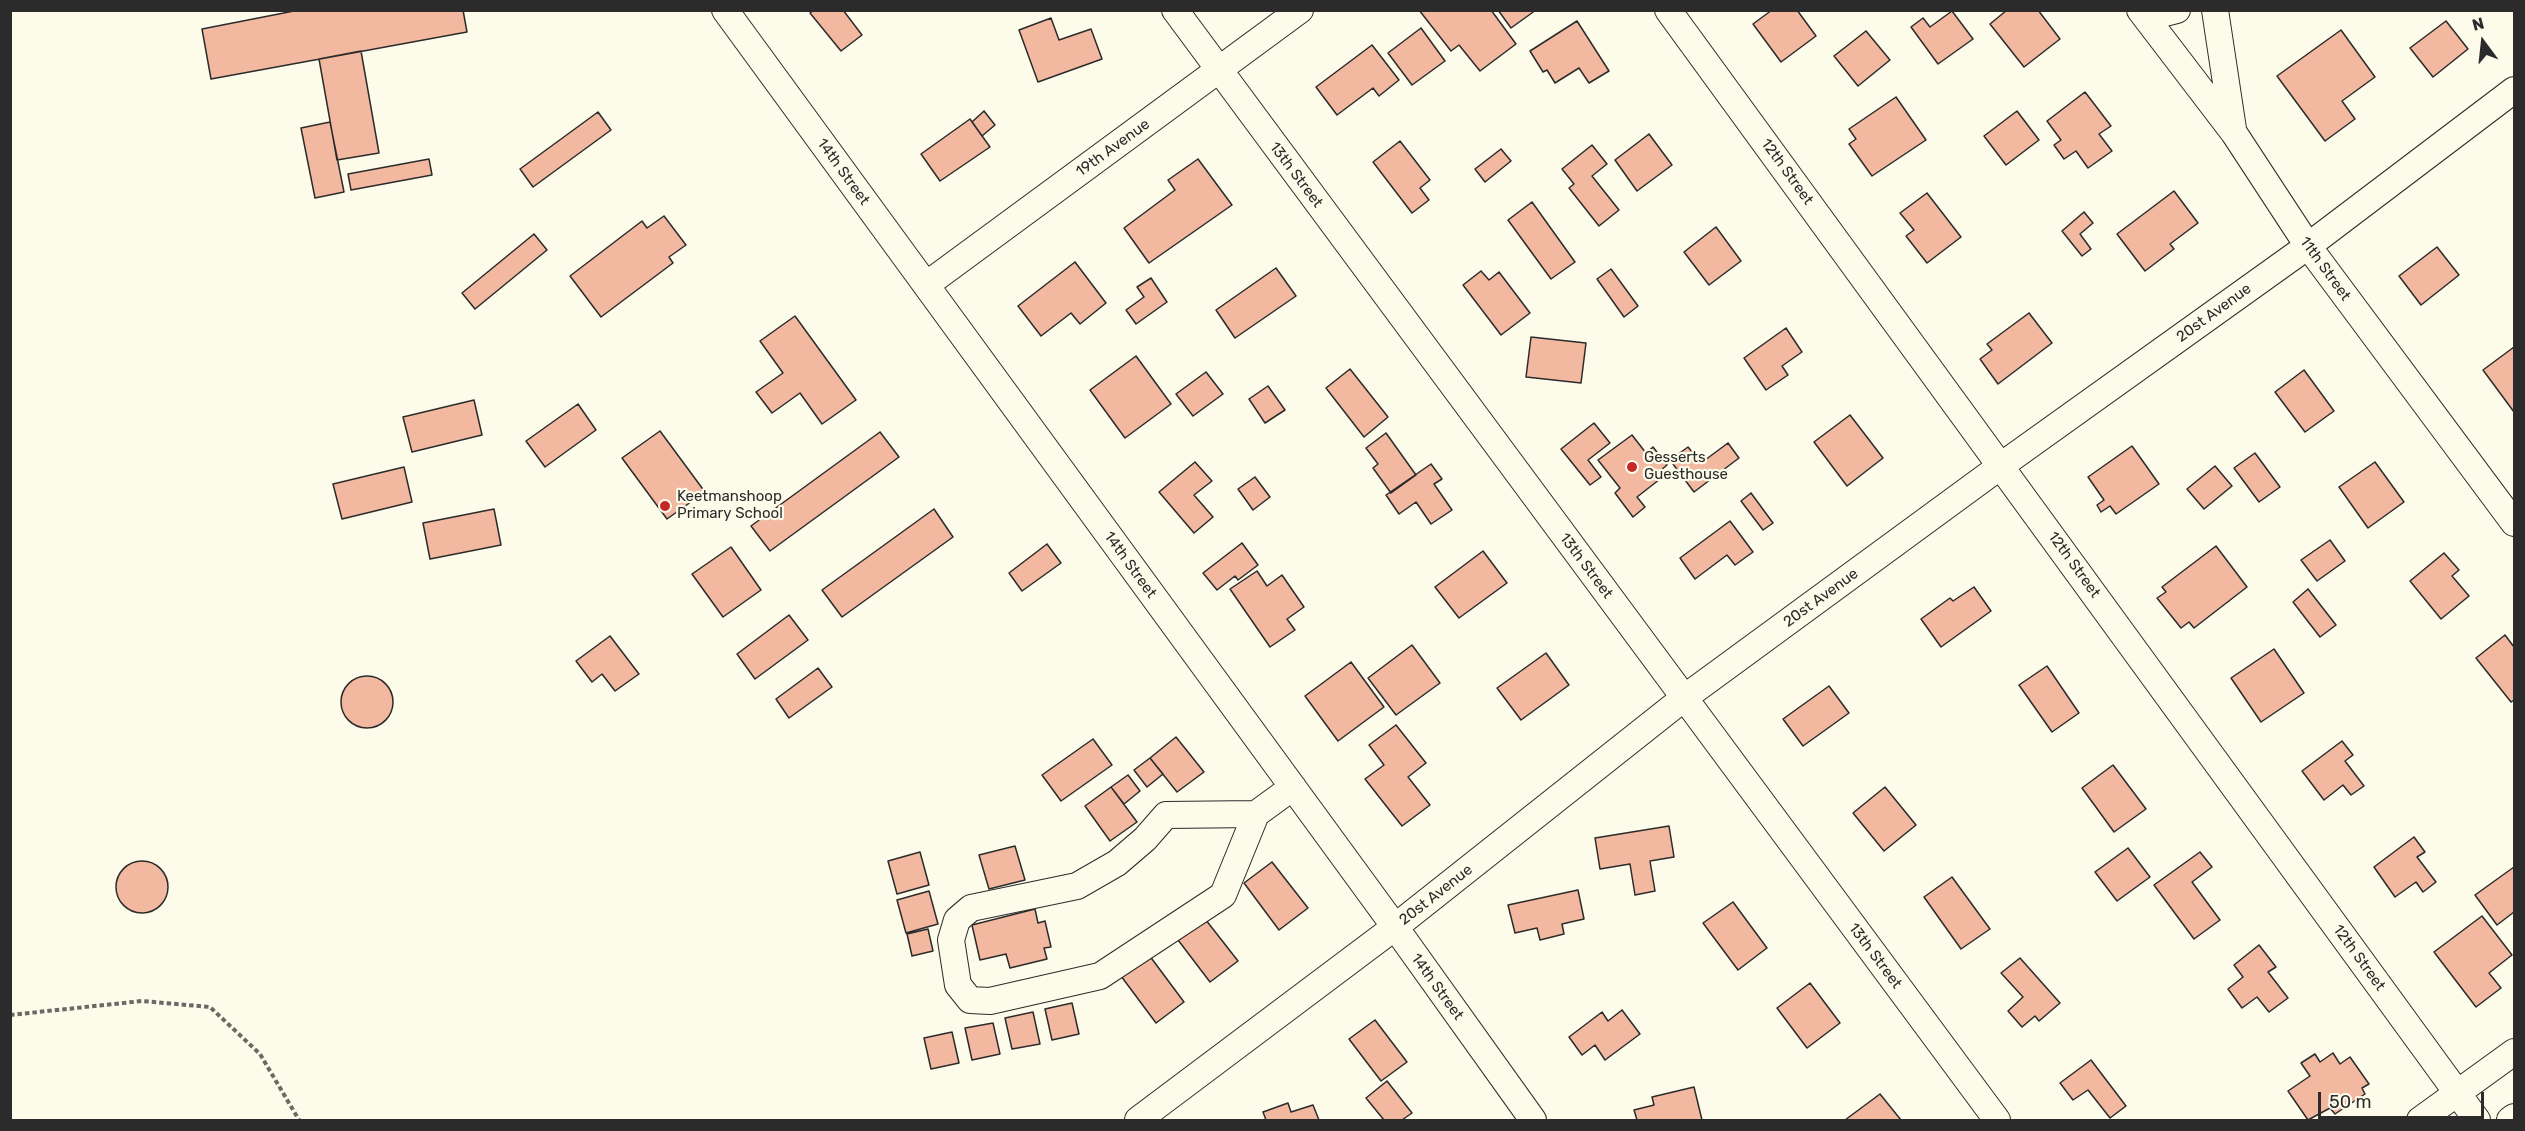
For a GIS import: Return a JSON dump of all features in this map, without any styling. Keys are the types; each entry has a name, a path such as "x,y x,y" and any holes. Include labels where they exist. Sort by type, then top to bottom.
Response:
{"street":[{"name":"14th Street","path":"725,10 1395,927 1533,1120"},
{"name":"13th Street","path":"1174,10 1997,1120"},
{"name":"19th Avenue","path":"926,285 1300,10"},
{"name":"12th Street","path":"1668,10 2002,465 2477,1120"},
{"path":"2143,14 2177,10"},
{"path":"2215,10 2234,132"},
{"name":"11th Street","path":"2143,14 2234,132 2308,246 2514,524"},
{"name":"20st Avenue","path":"1138,1120 1395,927 1684,698 2002,465 2308,246 2514,90"},
{"path":"1256,814 1166,815 1145,839 1116,863 1077,886 971,908 957,920 951,940 958,985 970,1000 990,1001 1100,976 1223,895 1256,814 1293,787"},
{"path":"2420,1120 2514,1052"},
{"path":"2510,1120 2514,1117"}],"path":[{"path":"10,1015 142,1001 210,1008 260,1054 299,1120"}],"building":[{"path":"299,10 463,10 467,32 211,79 202,29"},
{"path":"814,10 843,10 862,35 841,51 810,13"},
{"path":"1419,10 1491,10 1516,44 1480,71 1459,45 1451,51"},
{"path":"1498,10 1536,10 1511,28"},
{"path":"1772,10 1797,10 1816,36 1781,62 1753,24"},
{"path":"2007,10 2038,10 2060,39 2024,67 1990,24"},
{"path":"1952,11 1973,39 1938,64 1911,27 1923,18 1930,27"},
{"path":"1051,18 1059,40 1091,29 1102,59 1038,82 1019,30"},
{"path":"1577,21 1609,71 1589,83 1579,68 1555,83 1547,70 1543,72 1530,51"},
{"path":"2446,21 2468,49 2433,77 2410,48"},
{"path":"1421,28 1445,61 1412,85 1388,53"},
{"path":"2341,30 2375,77 2342,101 2355,119 2325,141 2277,76"},
{"path":"1866,31 1890,60 1858,86 1834,56"},
{"path":"1372,45 1399,80 1379,96 1373,88 1337,115 1316,87"},
{"path":"361,51 379,153 337,160 319,59"},
{"path":"2085,92 2111,126 2099,134 2112,151 2088,168 2076,151 2064,159 2054,145 2061,140 2047,121"},
{"path":"1896,97 1926,140 1872,176 1849,144 1856,139 1849,129"},
{"path":"984,111 995,125 982,136 972,122"},
{"path":"2017,111 2039,140 2006,165 1984,136"},
{"path":"598,112 611,130 533,187 520,169"},
{"path":"970,119 990,147 940,181 921,154"},
{"path":"330,122 344,192 315,198 301,128"},
{"path":"1649,134 1672,165 1637,191 1615,160"},
{"path":"1400,141 1430,180 1420,188 1429,200 1412,213 1373,162"},
{"path":"1592,145 1607,164 1592,176 1619,210 1599,226 1569,188 1574,184 1562,169"},
{"path":"1501,149 1511,161 1485,182 1475,169"},
{"path":"429,159 432,175 351,190 348,174"},
{"path":"1198,159 1232,205 1149,263 1124,228 1175,190 1168,180"},
{"path":"2174,191 2198,223 2170,244 2174,249 2145,271 2117,234"},
{"path":"1927,193 1961,237 1927,263 1906,236 1914,230 1900,213"},
{"path":"1532,202 1575,262 1551,279 1508,220"},
{"path":"2084,212 2093,223 2080,234 2091,249 2082,256 2062,231"},
{"path":"664,216 686,245 669,257 673,263 601,317 570,276 642,221 647,228"},
{"path":"1716,227 1741,261 1709,285 1684,252"},
{"path":"534,234 547,250 475,309 462,293"},
{"path":"2437,247 2459,275 2421,305 2399,276"},
{"path":"1075,262 1106,303 1080,324 1071,313 1041,336 1018,306"},
{"path":"1276,268 1296,296 1235,338 1216,310"},
{"path":"1611,269 1638,306 1624,317 1597,279"},
{"path":"1481,271 1489,280 1499,272 1530,313 1501,335 1463,285"},
{"path":"1151,278 1167,302 1136,324 1126,310 1144,297 1137,287"},
{"path":"2029,313 2052,343 1998,384 1980,359 1992,350 1987,344"},
{"path":"795,316 856,400 822,424 800,393 772,413 756,392 783,373 760,341"},
{"path":"1786,328 1802,352 1782,366 1788,375 1766,390 1744,358"},
{"path":"1531,337 1586,343 1581,383 1526,377"},
{"path":"2514,347 2514,412 2483,370"},
{"path":"1136,356 1171,404 1125,438 1090,390"},
{"path":"1350,369 1388,417 1364,437 1326,388"},
{"path":"2304,370 2334,411 2305,432 2275,392"},
{"path":"1206,372 1223,394 1193,416 1176,394"},
{"path":"1268,386 1285,410 1265,423 1249,399"},
{"path":"474,400 482,435 412,452 403,417"},
{"path":"578,404 596,430 545,467 526,441"},
{"path":"1850,415 1883,458 1847,486 1814,442"},
{"path":"1594,423 1610,443 1588,460 1601,477 1590,485 1561,449"},
{"path":"660,431 705,492 667,519 622,458"},
{"path":"880,432 899,457 770,551 751,526"},
{"path":"1386,433 1416,475 1391,493 1373,468 1378,464 1366,448"},
{"path":"1632,435 1646,453 1653,447 1667,465 1660,471 1664,476 1637,497 1645,507 1633,517 1615,493 1620,488 1598,460"},
{"path":"1728,443 1739,458 1694,492 1670,460 1688,447 1701,463"},
{"path":"2132,446 2159,484 2116,514 2110,506 2101,512 2097,505 2104,500 2088,477"},
{"path":"2255,453 2280,487 2259,502 2234,468"},
{"path":"1195,462 1212,481 1194,495 1213,517 1194,533 1159,492"},
{"path":"2375,462 2404,502 2368,528 2339,487"},
{"path":"1431,464 1442,479 1434,484 1452,510 1431,524 1416,502 1399,514 1386,495"},
{"path":"2215,466 2232,486 2204,509 2187,489"},
{"path":"404,467 412,502 342,519 333,484"},
{"path":"1255,477 1270,497 1253,510 1238,489"},
{"path":"1751,493 1773,523 1763,530 1741,501"},
{"path":"494,509 501,545 430,559 423,523"},
{"path":"934,509 953,537 842,617 822,590"},
{"path":"1730,521 1753,552 1735,565 1727,555 1695,579 1680,558"},
{"path":"2330,540 2345,561 2317,581 2301,560"},
{"path":"1242,543 1258,565 1238,580 1235,576 1217,590 1203,573"},
{"path":"1047,544 1061,563 1022,591 1009,573"},
{"path":"2216,546 2247,587 2194,628 2189,622 2181,628 2157,598 2166,592 2162,587"},
{"path":"731,547 761,590 723,617 692,574"},
{"path":"1483,551 1507,583 1459,618 1435,587"},
{"path":"2444,553 2459,570 2452,576 2469,596 2441,619 2410,581"},
{"path":"1257,571 1267,586 1282,575 1304,607 1287,619 1295,630 1270,647 1230,589"},
{"path":"1974,587 1991,611 1941,647 1921,619 1950,598 1953,601"},
{"path":"2308,589 2336,625 2320,637 2293,602"},
{"path":"789,615 808,640 755,679 737,654"},
{"path":"2505,635 2514,647 2514,700 2511,702 2476,658"},
{"path":"610,636 639,674 615,691 602,674 592,682 576,661"},
{"path":"1412,645 1440,683 1396,715 1368,678"},
{"path":"2274,649 2304,693 2261,722 2231,678"},
{"path":"1546,653 1569,685 1521,720 1497,688"},
{"path":"1351,662 1384,707 1338,741 1305,696"},
{"path":"2047,666 2079,713 2052,732 2019,685"},
{"path":"818,668 832,687 789,718 776,699"},
{"path":"362,676 372,676 381,680 389,688 393,702 389,716 381,724 372,728 362,728 353,724 345,716 341,707 341,697 345,688 353,680"},
{"path":"1829,686 1849,713 1803,746 1783,719"},
{"path":"1396,725 1426,763 1408,777 1430,805 1402,826 1365,779 1384,765 1369,745"},
{"path":"1176,737 1204,772 1177,792 1150,758"},
{"path":"1093,739 1112,765 1061,801 1042,775"},
{"path":"2342,741 2353,755 2345,761 2364,786 2351,795 2343,785 2324,800 2302,771"},
{"path":"1150,758 1163,774 1147,787 1134,770"},
{"path":"2113,765 2146,809 2114,832 2082,788"},
{"path":"1128,775 1140,791 1124,804 1111,787"},
{"path":"1111,787 1137,822 1110,841 1085,806"},
{"path":"1885,787 1916,825 1884,851 1853,813"},
{"path":"1669,826 1674,857 1650,861 1655,891 1635,895 1630,864 1600,869 1595,838"},
{"path":"2414,837 2425,852 2417,857 2436,882 2423,892 2416,882 2395,897 2374,867"},
{"path":"1015,846 1025,880 989,889 979,855"},
{"path":"2128,848 2150,877 2117,901 2095,872"},
{"path":"920,852 929,885 897,894 888,861"},
{"path":"2200,852 2212,867 2192,882 2220,920 2194,939 2154,885"},
{"path":"137,861 147,861 157,865 164,872 168,887 164,902 157,909 147,913 137,913 127,909 120,902 116,892 116,882 120,872 127,865"},
{"path":"1272,862 1308,908 1279,930 1244,883"},
{"path":"2514,867 2514,912 2497,925 2475,895"},
{"path":"1952,877 1990,929 1961,949 1924,897"},
{"path":"1578,890 1584,919 1562,924 1564,934 1540,940 1537,928 1515,933 1508,905"},
{"path":"929,891 938,924 906,933 897,900"},
{"path":"1733,902 1767,948 1738,970 1703,923"},
{"path":"1035,909 1038,923 1045,921 1051,947 1044,948 1047,959 1010,968 1006,954 980,960 972,925"},
{"path":"1202,915 1238,961 1210,982 1175,936"},
{"path":"2482,916 2512,955 2489,973 2501,988 2476,1007 2434,952"},
{"path":"928,929 933,951 912,956 907,934"},
{"path":"2259,945 2276,967 2268,972 2288,998 2269,1012 2257,997 2242,1008 2228,989 2243,977 2234,965"},
{"path":"1149,955 1184,1002 1156,1023 1121,976"},
{"path":"2020,958 2060,1003 2039,1021 2035,1016 2022,1027 2008,1011 2023,997 2001,973"},
{"path":"1810,983 1840,1023 1807,1048 1777,1008"},
{"path":"1072,1003 1079,1034 1052,1040 1045,1009"},
{"path":"1622,1010 1640,1034 1605,1060 1595,1045 1582,1055 1569,1037 1602,1012 1608,1021"},
{"path":"1033,1012 1040,1044 1012,1049 1005,1018"},
{"path":"1375,1020 1407,1062 1381,1081 1349,1039"},
{"path":"993,1023 1000,1054 972,1060 965,1028"},
{"path":"952,1032 959,1063 931,1069 924,1038"},
{"path":"2333,1053 2340,1064 2350,1057 2369,1084 2362,1088 2365,1094 2335,1114 2330,1108 2308,1120 2288,1091 2310,1076 2301,1063 2315,1054 2320,1062"},
{"path":"2091,1060 2126,1106 2110,1118 2088,1090 2073,1100 2060,1083"},
{"path":"1387,1081 1412,1113 1402,1120 1384,1120 1366,1098"},
{"path":"1694,1087 1702,1120 1637,1120 1634,1110 1654,1105 1652,1097"},
{"path":"1880,1094 1901,1120 1845,1120"},
{"path":"1288,1103 1291,1112 1313,1105 1319,1120 1266,1120 1263,1112"}],"place":[{"name":"Gesserts Guesthouse","path":"1632,467"},
{"name":"Keetmanshoop Primary School","path":"665,506"}]}
